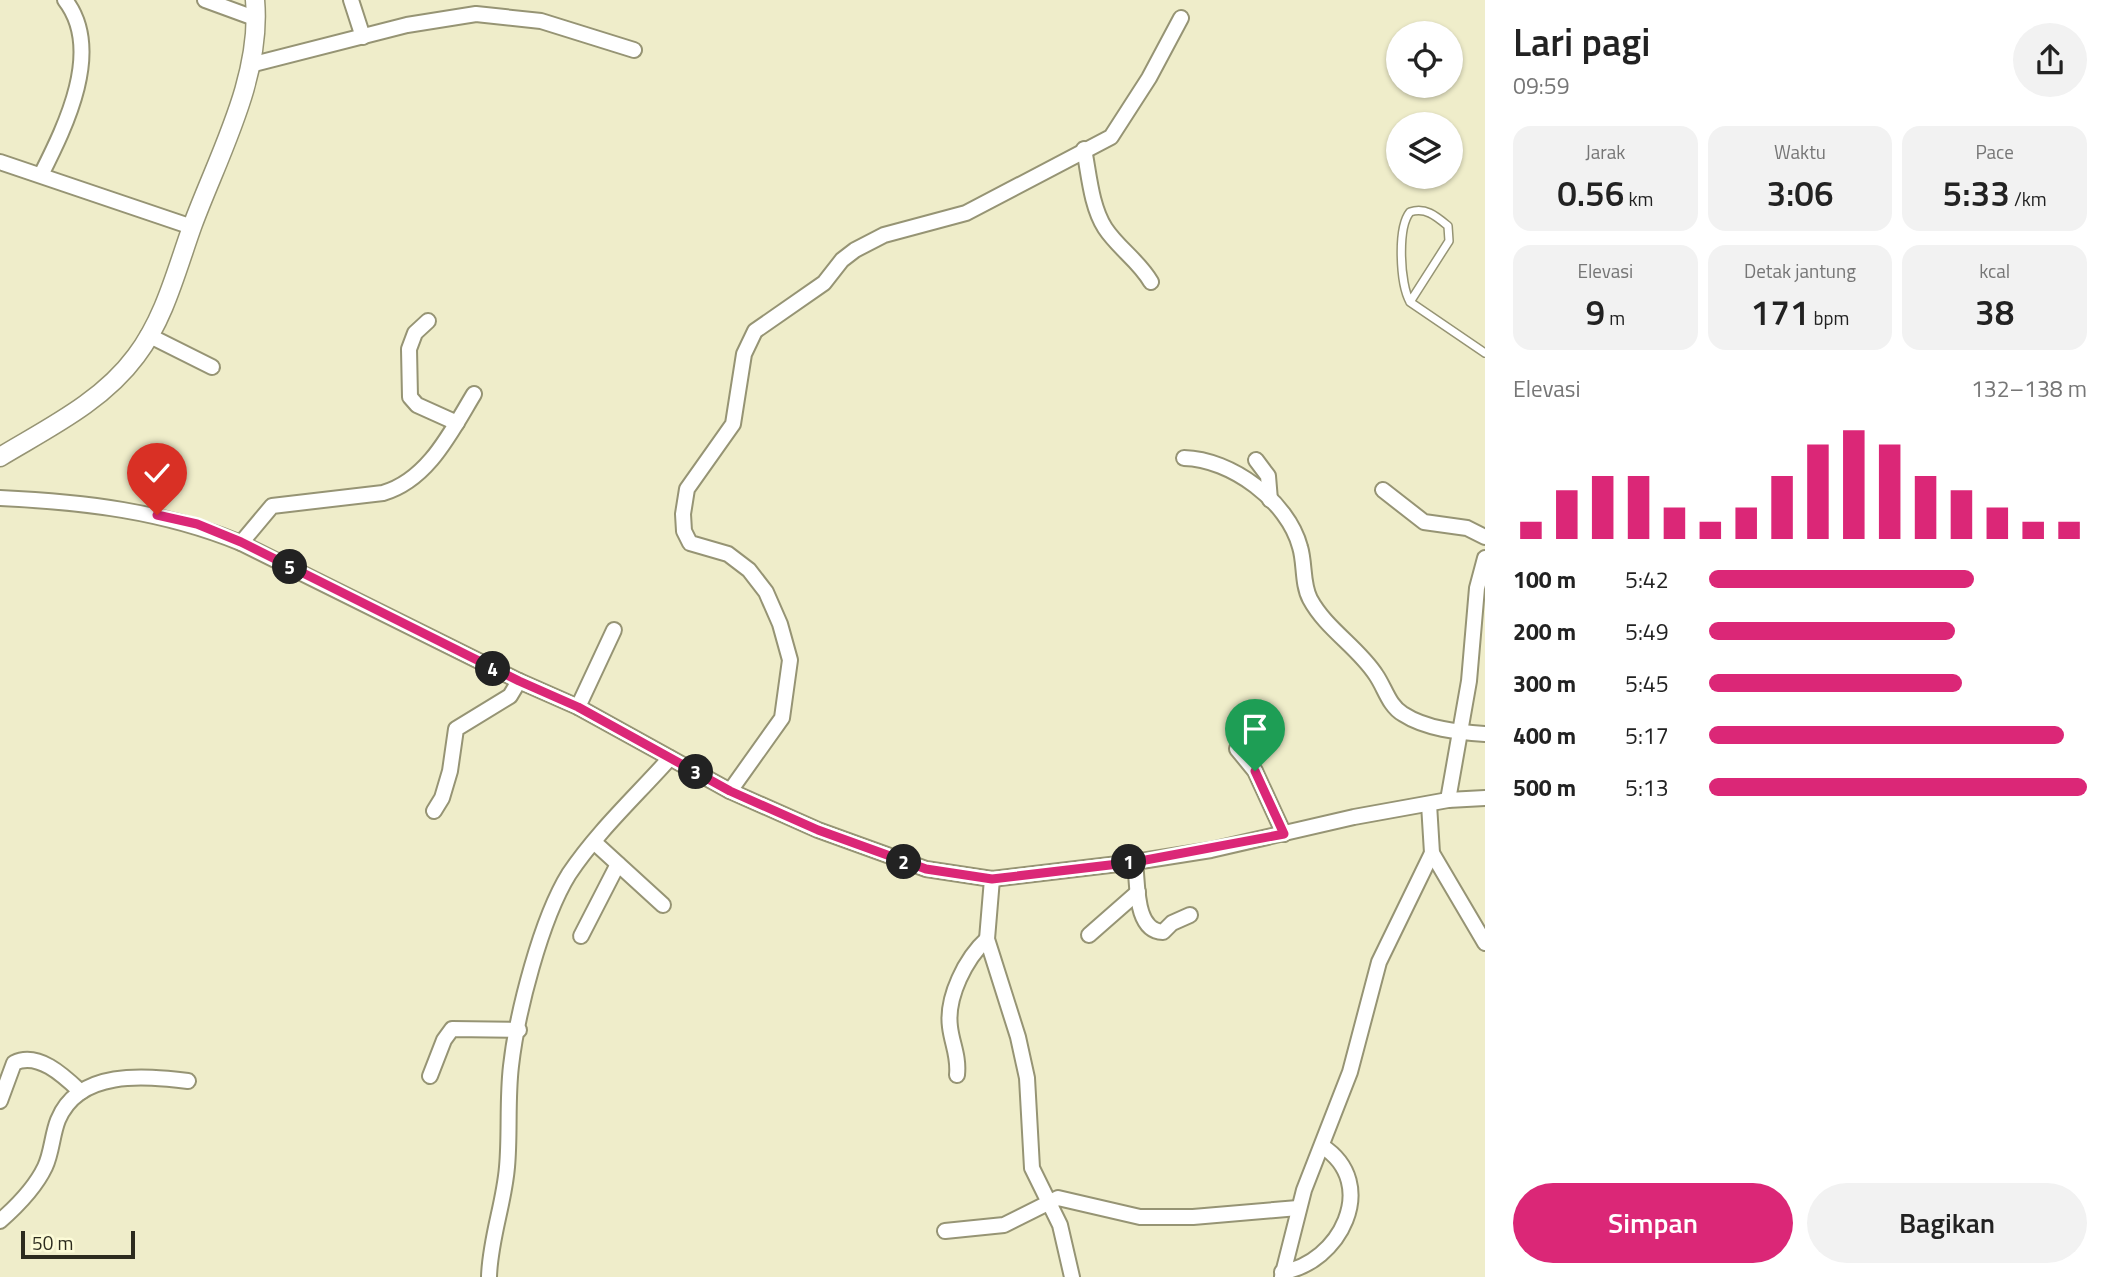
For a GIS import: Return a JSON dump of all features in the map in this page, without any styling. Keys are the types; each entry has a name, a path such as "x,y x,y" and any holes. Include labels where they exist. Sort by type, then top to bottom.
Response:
{"street":[{"path":"41,175 71,111 76,91 80,33 77,15 65,0"},
{"path":"205,0 257,19"},
{"path":"0,457 95,398 137,356 173,285 250,65 257,19 255,0"},
{"path":"351,0 363,37"},
{"path":"250,65 477,7 541,21 634,50"},
{"path":"730,791 782,718 790,660 780,624 766,592 749,570 728,554 690,544 684,531 683,514 687,489 733,424 747,342 768,320 824,282 842,260 856,250 884,235 966,213 1084,149 1104,142 1117,130 1181,18"},
{"path":"1084,149 1089,181 1105,229 1134,258 1151,282"},
{"path":"0,162 192,227"},
{"path":"428,321 415,333 409,349 410,397 416,405 457,423"},
{"path":"148,335 212,367"},
{"path":"241,542 272,506 400,488 437,453 474,394"},
{"path":"1184,458 1197,458 1223,467 1253,485 1287,517 1296,535 1310,598 1326,621 1375,674 1394,707 1421,723 1458,732 1485,734"},
{"path":"1256,460 1268,476 1270,500"},
{"path":"1383,491 1424,522 1467,528 1485,537"},
{"path":"0,498 99,505 197,524 241,542 519,681 578,707 730,791 818,830 926,869 992,879 1135,862 1448,800 1485,798"},
{"path":"1448,800 1485,558"},
{"path":"578,707 614,630"},
{"path":"434,811 442,798 450,771 456,729 510,696 519,681"},
{"path":"1237,749 1255,771 1284,834"},
{"path":"489,1277 493,1237 506,1174 511,1068 528,977 559,892 594,842 670,758"},
{"path":"1429,804 1432,853 1485,943"},
{"path":"594,842 663,905"},
{"path":"1282,1274 1298,1208 1350,1072 1379,962 1432,853"},
{"path":"1135,862 1144,920 1158,933 1190,915"},
{"path":"581,936 618,864"},
{"path":"992,879 988,939 1018,1037 1030,1103 1032,1168 1060,1225 1072,1277"},
{"path":"1089,935 1138,892"},
{"path":"957,1075 958,1060 949,1020 951,1003 978,947 988,939"},
{"path":"430,1076 444,1040 452,1029 519,1030"},
{"path":"0,1101 14,1063 24,1058 36,1060 57,1072 81,1092"},
{"path":"0,1221 45,1168 59,1118 68,1102 81,1092 117,1078 188,1080"},
{"path":"1282,1274 1302,1268 1318,1255 1336,1237 1351,1208 1351,1193 1346,1176 1332,1153 1322,1146"},
{"path":"945,1231 1004,1226 1047,1203 1063,1198 1130,1215 1169,1218 1298,1208"}],"lane":[{"path":"1410,302 1449,241 1448,226 1435,214 1419,209 1410,212 1403,225 1403,282 1410,302 1485,353"}],"route":[{"path":"157,515 197,524 241,542 519,681 578,707 730,791 818,830 926,869 992,879 1135,862 1211,850 1284,834 1255,771"}]}
